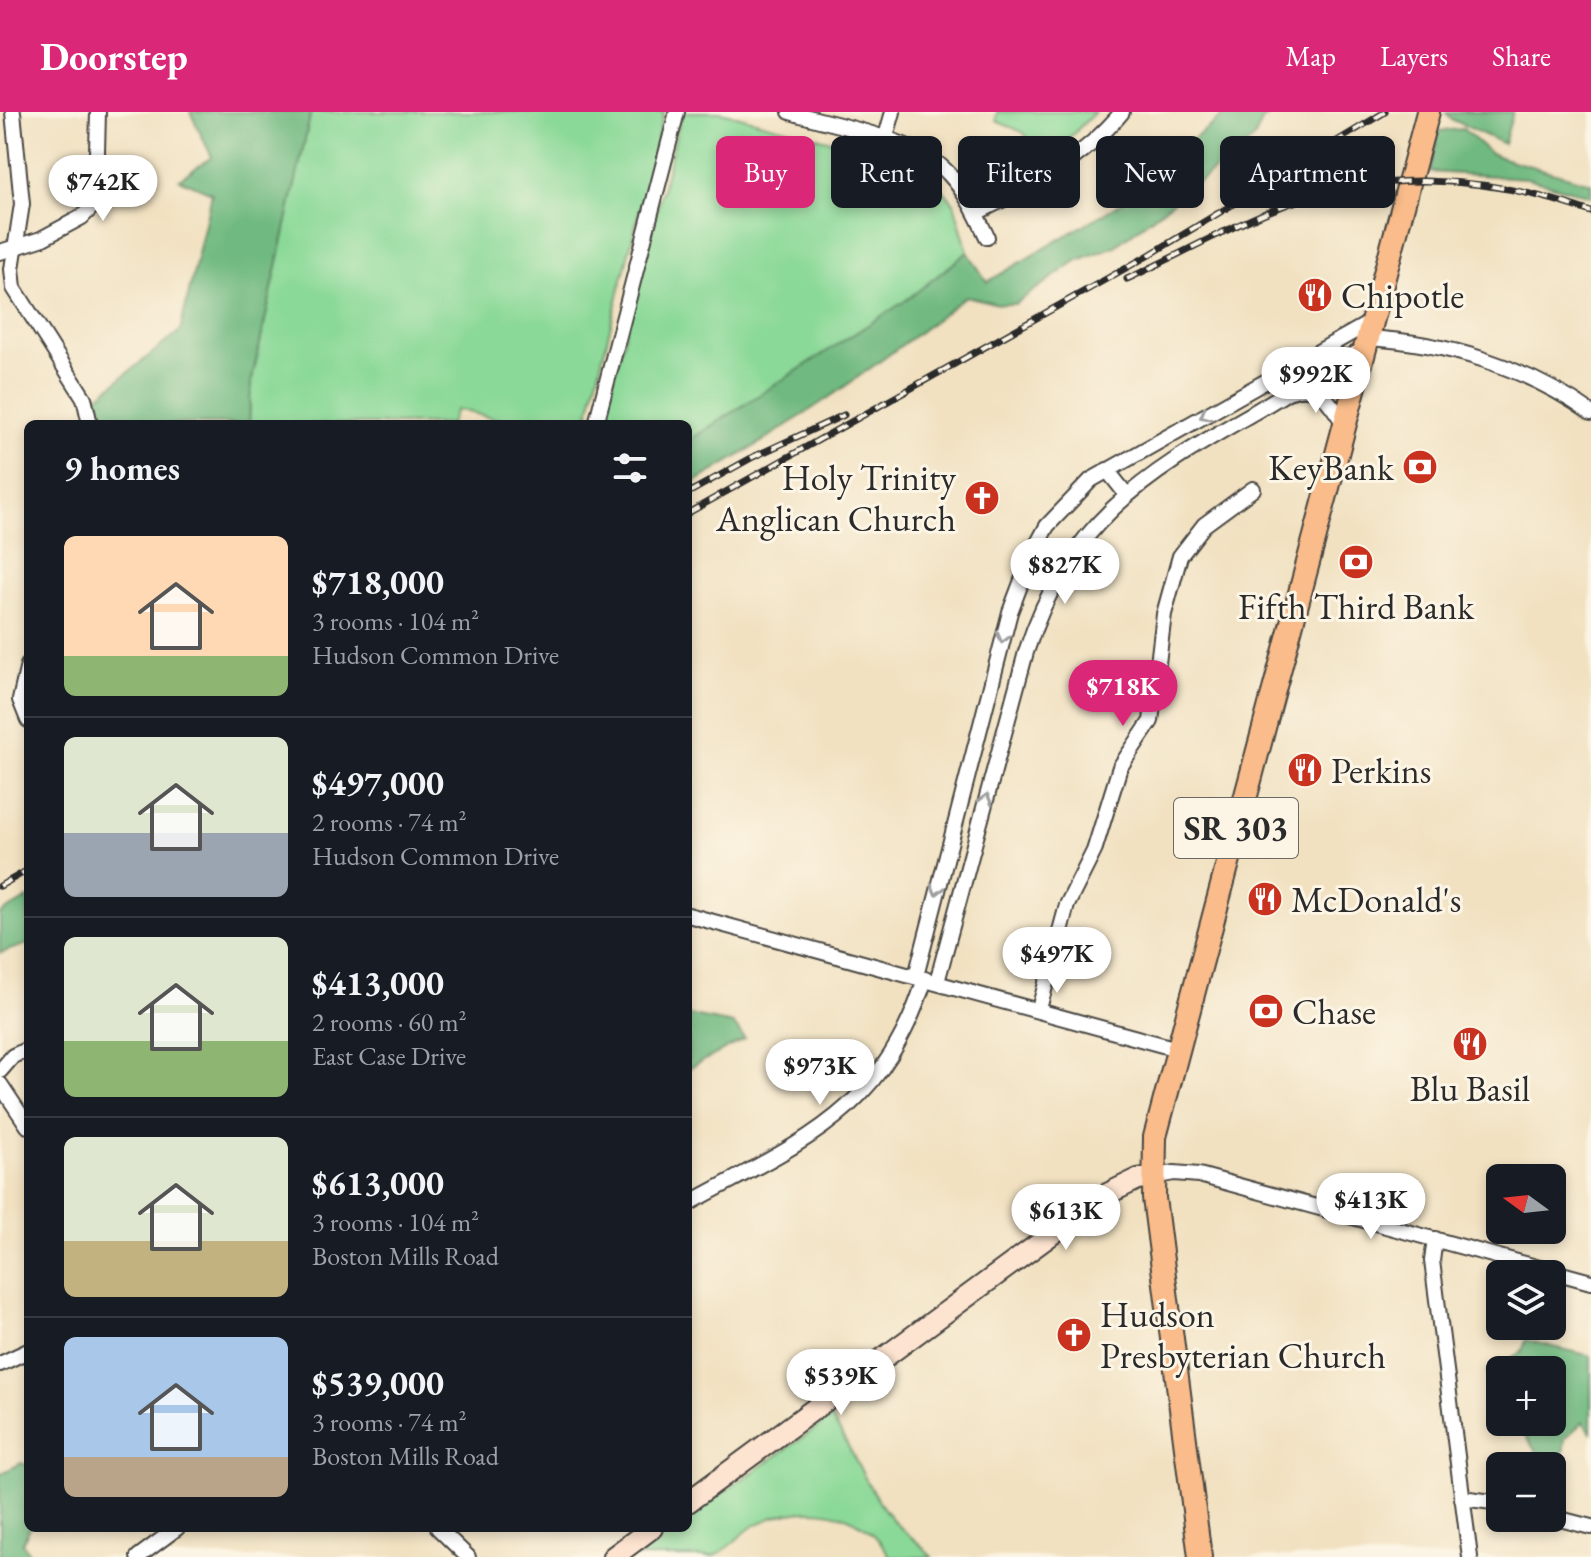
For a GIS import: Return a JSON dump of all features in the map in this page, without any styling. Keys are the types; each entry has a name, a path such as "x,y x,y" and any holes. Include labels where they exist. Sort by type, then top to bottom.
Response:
{"main road":[{"name":"SR 303","path":"1200,1557 1173,1366 1152,1177 1155,1137 1428,112"}],"street":[{"path":"13,112 22,204 12,278 17,297 84,398 89,420"},
{"path":"0,252 16,249 82,217 93,206 98,112"},
{"path":"597,420 677,112"},
{"path":"790,112 871,136"},
{"path":"886,136 893,112"},
{"path":"976,213 1066,165 1097,141 1122,112"},
{"path":"942,168 950,174 976,213 987,237"},
{"path":"692,1202 798,1145 840,1116 894,1051 926,979 1026,652 1057,581 1089,532 1126,494 1168,462 1291,391 1367,337"},
{"path":"926,979 1010,612 1027,565 1047,526 1091,480 1367,337 1429,345 1484,360 1545,384 1591,413"},
{"path":"1291,391 1303,387 1316,390 1327,398 1344,424"},
{"path":"1107,470 1126,494"},
{"path":"1039,1009 1067,905 1094,851 1120,767 1151,721 1164,614 1180,556 1204,525 1253,489"},
{"path":"1027,565 1057,581"},
{"path":"24,682 20,700 24,710"},
{"path":"692,916 1177,1049"},
{"path":"0,1071 13,1056 24,1051"},
{"path":"0,1084 24,1120"},
{"path":"692,1499 1105,1195 1138,1179 1174,1173 1199,1175 1591,1282"},
{"path":"1435,1239 1432,1261 1470,1557"},
{"path":"0,1364 24,1353"},
{"path":"1462,1498 1486,1501"},
{"path":"1566,1521 1591,1527"},
{"path":"138,1557 172,1532"},
{"path":"442,1532 468,1557"},
{"path":"613,1557 647,1532"}],"green space":[{"path":"190,112 311,112 251,384 249,420 96,420 96,398 180,331 212,193 179,179 212,157"},
{"path":"311,112 664,112 587,420 500,420 456,409 452,420 249,420 251,384"},
{"path":"682,112 721,112 812,136 716,136 716,208 815,208 815,137 831,141 831,208 942,208 942,188 954,203 968,252 906,301 692,438 692,420 603,420"},
{"path":"997,112 1095,112 1071,136 1026,136 996,121"},
{"path":"1228,112 1276,112 1262,121 1255,136 1220,136 1220,165 1204,177 1204,136 1197,136"},
{"path":"1445,112 1513,112 1504,144 1453,120"},
{"path":"1463,129 1489,152 1502,158 1591,183 1591,196 1527,178 1430,172 1439,131"},
{"path":"1113,208 1164,208 1115,246 1076,261 1015,304 998,304 966,296 831,396 692,484 692,438 905,301 968,252 987,282"},
{"path":"24,900 24,945 0,953 0,914"},
{"path":"692,1016 733,1024 745,1039 692,1067"},
{"path":"1526,1340 1591,1356 1591,1432 1583,1422 1565,1438 1563,1452 1536,1452 1526,1436 1566,1436 1566,1356 1515,1356 1522,1352"},
{"path":"831,1418 883,1507 932,1557 890,1557 864,1527 828,1512 809,1511 770,1518 752,1527 712,1557 638,1557 667,1532 692,1532 692,1514"},
{"path":"24,1464 24,1532 28,1532 22,1543 32,1557 0,1557 0,1474"}],"railway":[{"path":"692,511 1151,254 1385,112"},
{"path":"1127,279 1270,211 1309,197 1390,182 1471,184 1551,199 1591,212"},
{"path":"692,491 753,457 844,415"},
{"path":"0,886 24,872"}],"place":[{"name":"Chipotle","path":"1315,295"},
{"name":"KeyBank","path":"1420,467"},
{"name":"Holy Trinity Anglican Church","path":"982,498"},
{"name":"Fifth Third Bank","path":"1356,562"},
{"name":"Perkins","path":"1305,770"},
{"name":"McDonald's","path":"1265,899"},
{"name":"Chase","path":"1266,1011"},
{"name":"Blu Basil","path":"1470,1044"},
{"name":"Hudson Presbyterian Church","path":"1074,1335"}]}
